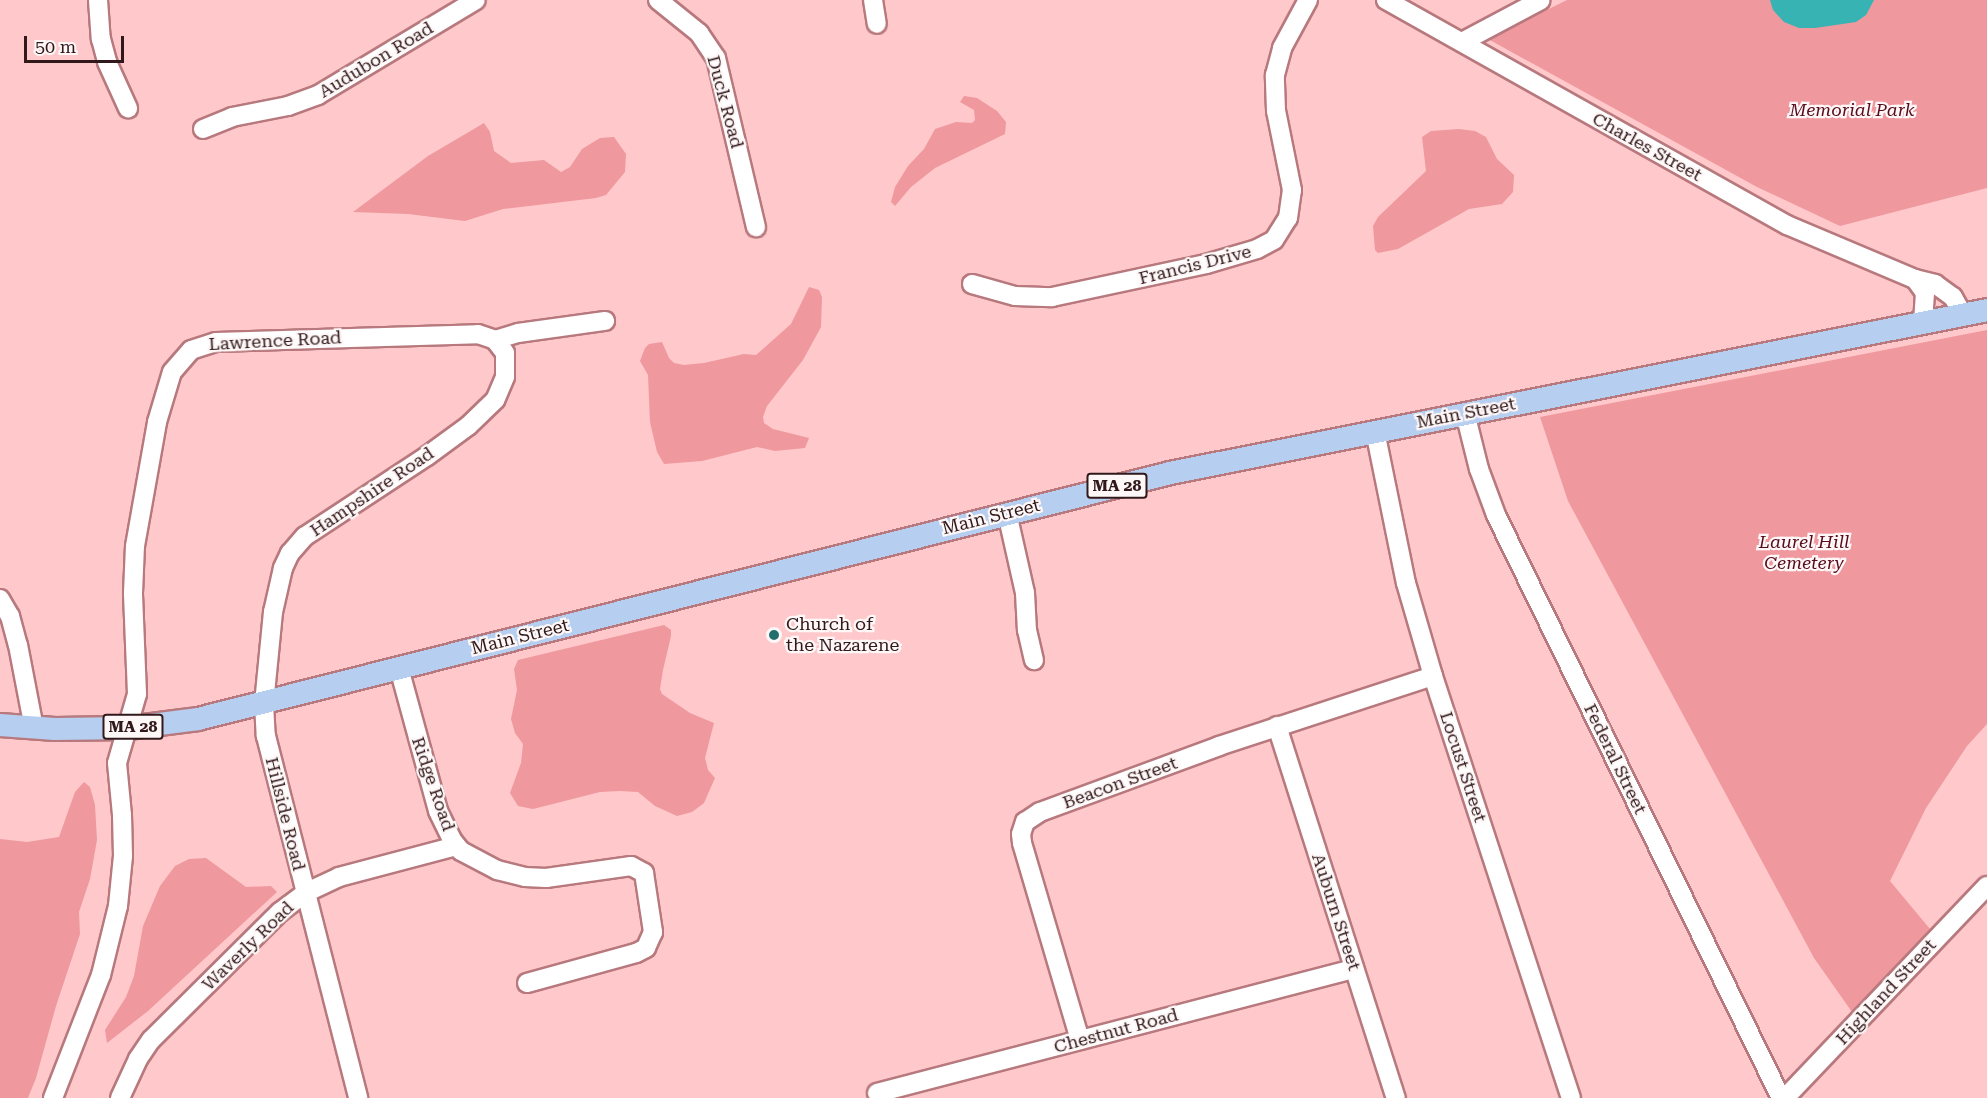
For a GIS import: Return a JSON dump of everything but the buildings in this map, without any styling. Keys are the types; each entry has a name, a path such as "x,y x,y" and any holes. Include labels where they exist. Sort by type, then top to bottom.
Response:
{"main road":[{"name":"Main Street","path":"0,725 34,728 128,728 198,719 1170,473 1987,310"}],"street":[{"path":"98,0 99,27 107,62 128,108"},
{"name":"Audubon Road","path":"203,129 232,117 288,106 318,95 476,0"},
{"name":"Duck Road","path":"658,0 699,33 716,58 756,227"},
{"path":"873,0 877,24"},
{"name":"Francis Drive","path":"972,284 1015,296 1052,297 1206,264 1257,249 1275,240 1288,218 1292,190 1276,111 1275,75 1282,48 1308,0"},
{"name":"Charles Street","path":"1386,0 1787,225 1943,288 1953,297 1963,315"},
{"path":"1462,42 1541,0"},
{"path":"1921,280 1925,293 1923,323"},
{"name":"Lawrence Road","path":"53,1098 91,1004 114,926 123,856 117,763 137,694 133,593 137,527 165,388 181,358 204,344 254,339 478,334 495,340 518,333 605,321"},
{"name":"Hampshire Road","path":"264,703 277,593 290,553 312,530 427,456 482,414 500,392 506,377 505,353 495,340"},
{"name":"Federal Street","path":"1465,413 1479,469 1496,515 1783,1098"},
{"name":"Locust Street","path":"1375,431 1406,583 1571,1098"},
{"path":"1007,513 1025,593 1027,630 1034,660"},
{"path":"0,599 10,616 18,645 34,728"},
{"name":"Ridge Road","path":"399,668 438,811 456,846 483,864 525,877 546,878 631,866 644,873 653,928 650,943 636,953 527,983"},
{"name":"Beacon Street","path":"1080,1040 1022,843 1023,825 1040,812 1277,726 1434,676"},
{"name":"Hillside Road","path":"264,703 266,736 358,1098"},
{"name":"Auburn Street","path":"1277,726 1396,1098"},
{"name":"Waverly Road","path":"120,1098 138,1059 156,1034 280,912 305,893 339,877 456,846"},
{"name":"Highland Street","path":"1783,1098 1987,885"},
{"name":"Chestnut Road","path":"877,1093 1354,969"}],"green space":[{"name":"Memorial Park","path":"1567,0 1987,0 1987,188 1840,226 1757,187 1488,39"},
{"path":"964,96 977,98 997,111 1006,122 1005,134 935,168 911,187 895,206 891,202 895,187 908,166 924,149 935,129 956,122 972,123 975,120 974,110 960,102"},
{"path":"484,123 490,132 494,151 511,163 544,160 561,172 570,167 582,149 600,138 614,137 626,154 625,172 606,195 503,209 465,221 408,214 353,212 428,156"},
{"path":"1459,129 1475,131 1486,137 1497,159 1514,175 1513,192 1502,204 1469,209 1398,249 1378,253 1375,250 1373,226 1378,217 1426,171 1422,137 1431,131"},
{"path":"809,287 819,290 822,297 821,327 803,360 767,406 763,417 764,423 773,429 809,438 805,448 775,451 757,447 702,461 664,464 657,452 650,422 648,375 640,361 645,348 649,344 662,342 669,358 674,363 684,365 744,354 756,355 791,324"},
{"name":"Laurel Hill Cemetery","path":"1987,330 1987,724 1967,746 1926,808 1890,881 1930,929 1852,1012 1814,958 1568,501 1540,417"},
{"path":"664,625 671,630 671,636 660,689 662,694 690,713 714,723 705,758 708,770 715,778 704,803 692,812 677,816 655,806 638,792 620,791 600,792 533,809 518,806 510,793 521,763 523,744 515,733 511,719 517,690 514,669 518,660"},
{"path":"84,782 90,787 95,805 97,840 90,879 79,912 80,934 28,1098 0,1098 0,839 27,842 59,837 75,792"},
{"path":"206,858 246,887 271,886 277,892 148,1011 107,1043 105,1030 126,997 134,976 143,926 160,886 175,866 189,859"}],"water":[{"path":"1770,0 1874,0 1866,15 1856,22 1799,28 1784,22 1773,10"}],"place":[{"name":"Church of the Nazarene","path":"774,635"}]}
